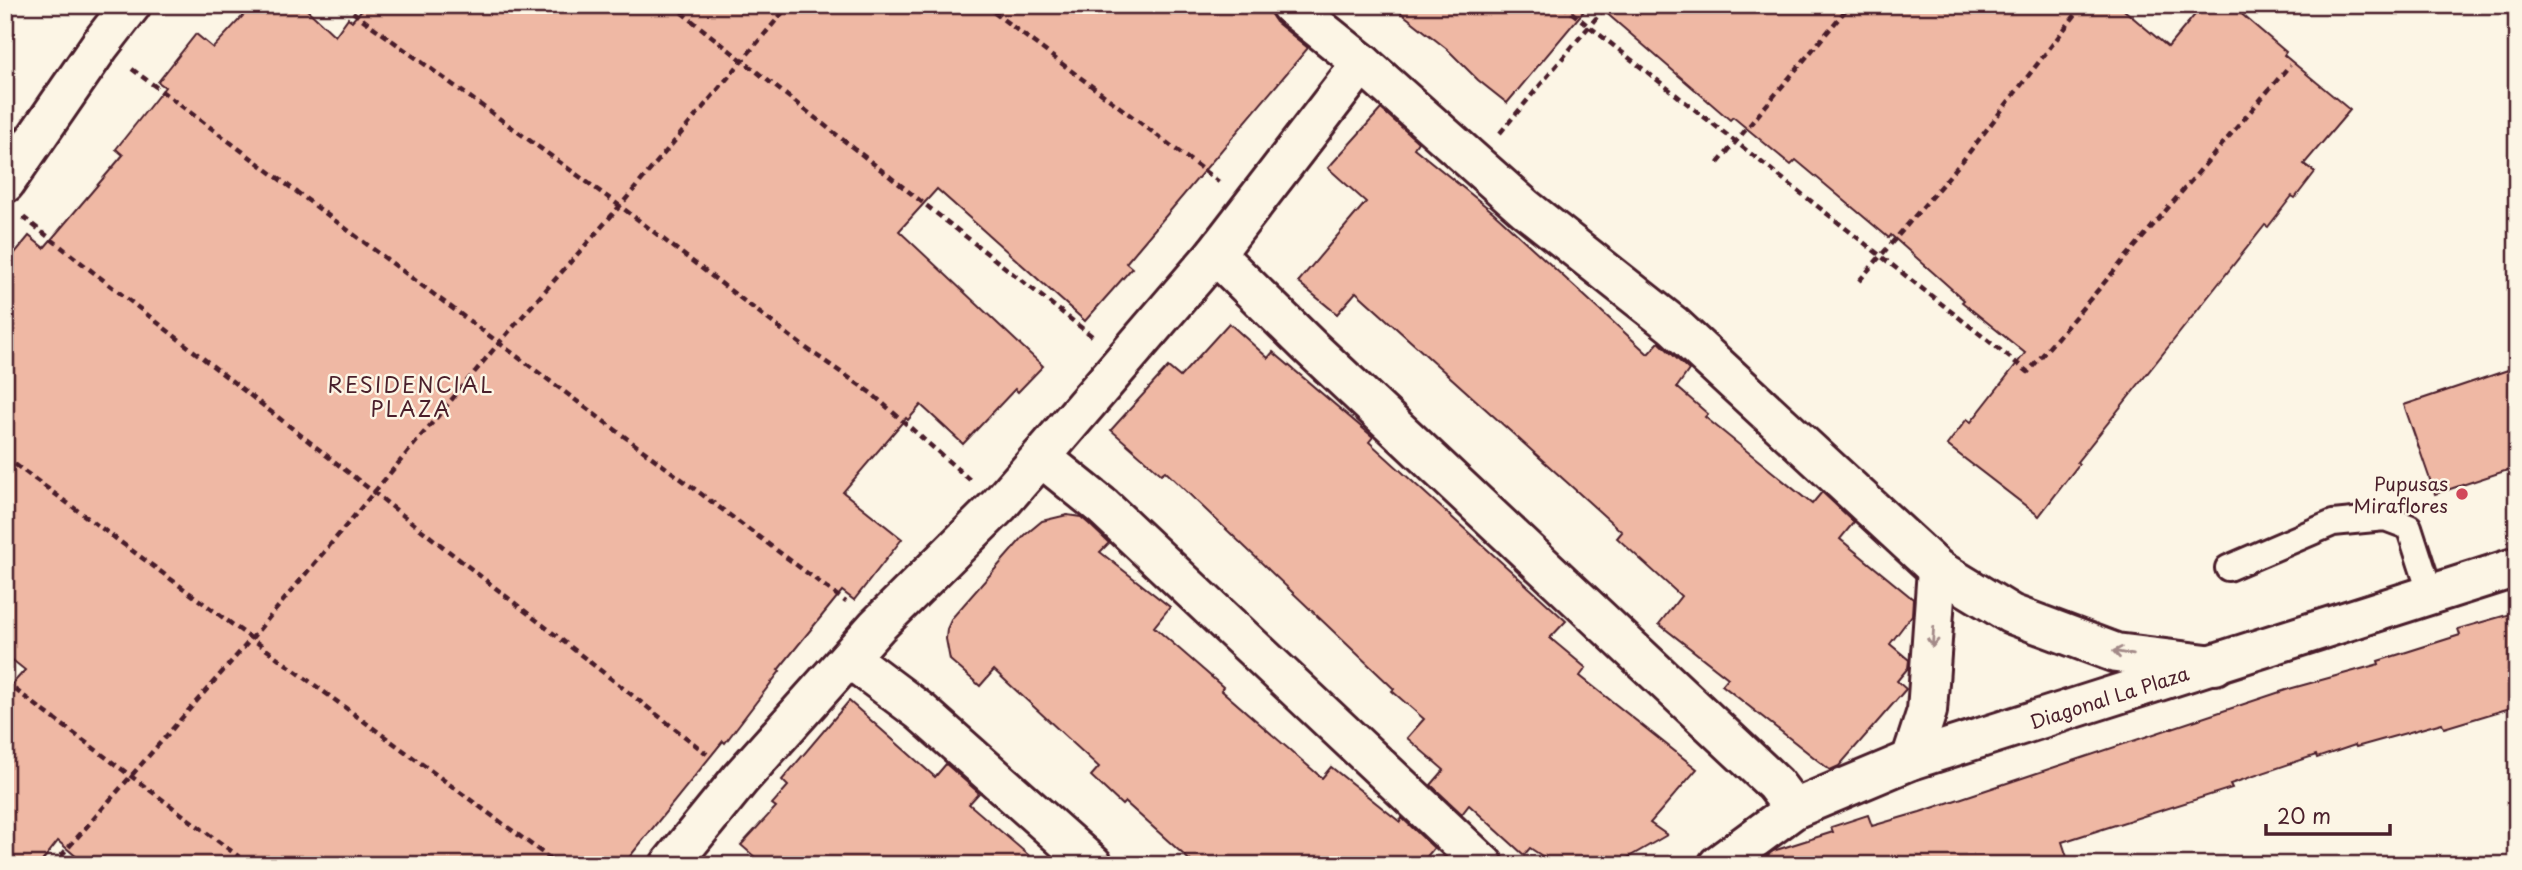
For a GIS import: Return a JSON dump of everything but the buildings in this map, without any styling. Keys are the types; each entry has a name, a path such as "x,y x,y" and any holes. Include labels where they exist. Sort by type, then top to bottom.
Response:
{"street":[{"path":"10,197 100,46 131,5"},
{"path":"1290,5 1362,63 1525,208 1673,325 1937,569 2011,614 2116,653 2215,665"},
{"path":"670,865 740,779 877,626 999,505 1041,457 1215,254 1362,63"},
{"path":"1215,254 1330,366 1775,784 1794,809"},
{"path":"1041,457 1103,507 1484,865"},
{"name":"Diagonal La Plaza","path":"1718,865 1794,809 1911,760 2517,567"},
{"path":"1911,760 1927,711 1937,569"},
{"path":"849,658 920,712 1093,865"}],"lane":[{"path":"2228,568 2333,523 2385,518 2409,527 2431,595"}],"path":[{"path":"343,5 620,206 803,346 871,393 999,505"},
{"path":"672,5 1122,360"},
{"path":"53,865 252,638 499,343 620,206 789,5"},
{"path":"984,5 1251,205"},
{"path":"1562,5 2028,372 2290,65"},
{"path":"1474,163 1607,5"},
{"path":"1718,163 1850,5"},
{"path":"1859,281 1964,159 2083,5"},
{"path":"100,46 877,626"},
{"path":"10,197 374,492 740,779"},
{"path":"5,457 559,865"},
{"path":"5,682 250,865"}],"place":[{"name":"Pupusas Miraflores","path":"2462,494"}],"district":[{"name":"RESIDENCIAL PLAZA","path":"411,396"}]}
